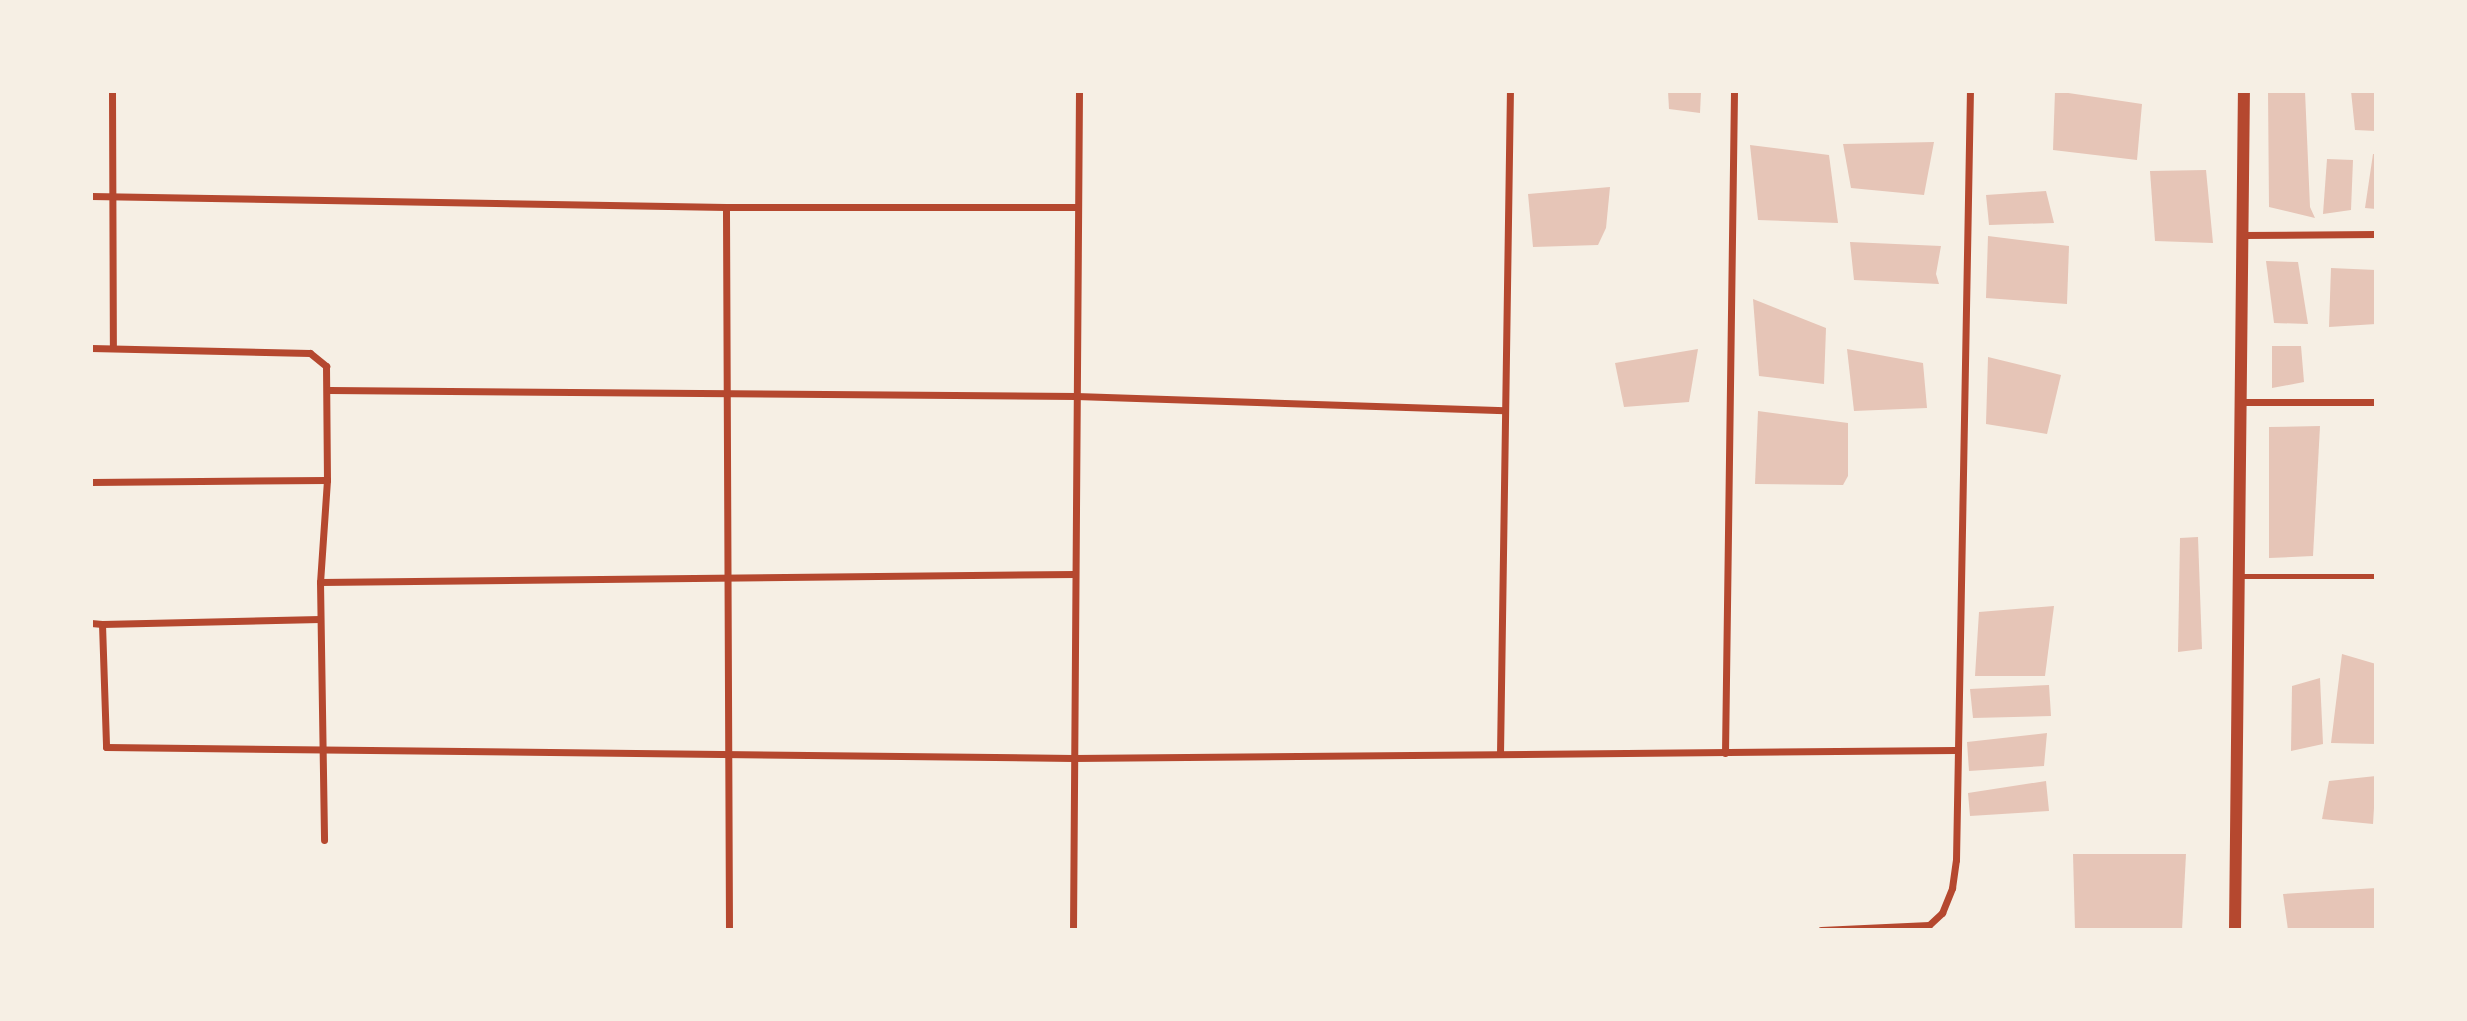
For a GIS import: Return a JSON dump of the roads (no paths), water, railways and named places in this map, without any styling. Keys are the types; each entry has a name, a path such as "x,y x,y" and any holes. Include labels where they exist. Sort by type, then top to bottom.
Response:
{"street":[{"path":"112,91 110,197 113,347"},
{"path":"1073,930 1079,91"},
{"path":"1500,754 1510,91"},
{"path":"1725,753 1734,91"},
{"path":"1821,930 1914,929 1929,925 1942,914 1956,860 1970,91"},
{"path":"2235,930 2244,91"},
{"path":"91,196 726,207 1077,207"},
{"path":"726,207 729,930"},
{"path":"2242,235 2376,234"},
{"path":"91,348 310,353 326,366 329,390 327,480 320,582 324,840"},
{"path":"329,390 1076,396 1504,410"},
{"path":"2241,402 2376,402"},
{"path":"91,482 327,480"},
{"path":"320,582 1075,574"},
{"path":"91,623 320,619"},
{"path":"103,624 106,747 1073,758 1956,750"}],"lane":[{"path":"2239,576 2376,576"}]}
